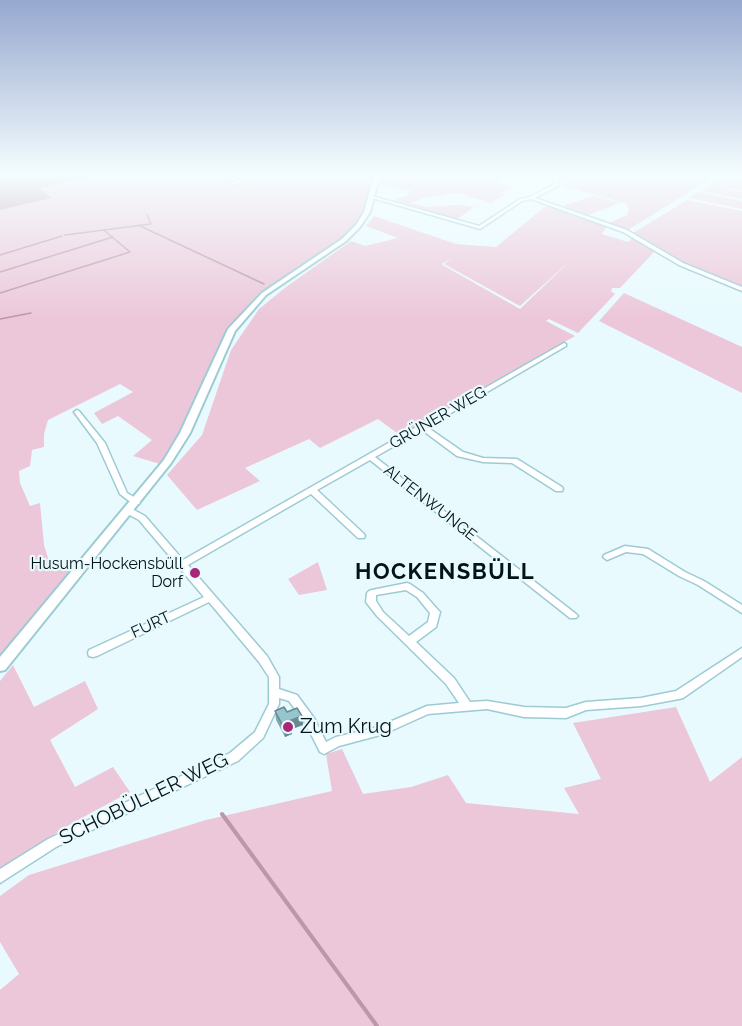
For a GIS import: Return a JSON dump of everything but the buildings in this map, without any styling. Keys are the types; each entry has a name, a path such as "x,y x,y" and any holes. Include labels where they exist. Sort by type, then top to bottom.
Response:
{"main road":[{"path":"0,666 168,461 185,433 231,331 242,317 284,279 344,240 360,222"}],"street":[{"path":"458,222 480,228 489,222"},
{"path":"597,222 631,234 681,264 742,290"},
{"name":"GRÜNER WEG","path":"181,565 564,345"},
{"path":"77,412 101,442 124,494 181,565 263,659 274,677 275,693 293,698 310,721 324,749 336,742 380,731 427,710 487,705 524,712 566,712 586,706 641,702 679,695 742,652"},
{"path":"423,427 460,454 483,460 514,461 559,489"},
{"name":"ALTENWUNGE","path":"371,457 573,616"},
{"path":"313,491 361,536"},
{"path":"606,557 625,549 645,551 742,610"},
{"path":"410,641 433,624 435,612 420,595 407,586 372,593 371,602 380,614 450,681 467,706"},
{"name":"FURT","path":"93,653 210,598"},
{"name":"SCHOBÜLLER WEG","path":"0,877 52,843 234,757 259,735 268,718 275,693"}],"shaded area":[{"path":"0,222 357,222 340,239 261,293 227,331 173,447 160,464 133,456 152,440 118,416 102,424 94,413 133,392 120,384 48,420 44,434 44,447 32,450 30,466 19,471 20,483 30,506 40,503 44,545 48,558 55,567 76,565 0,656"},
{"path":"369,222 391,222 456,244 496,247 527,222 595,222 607,226 602,234 628,242 634,237 655,251 620,288 612,288 611,291 615,294 578,333 549,319 546,321 575,336 401,436 378,419 320,448 309,439 245,468 260,481 197,510 167,475 202,435 231,350 259,309 351,241 365,246 398,238 366,226","holes":["453,258 444,264 520,306 571,260 520,309 441,264"]},
{"path":"612,222 641,222 628,230 609,223"},
{"path":"651,222 742,222 742,288 686,265 633,233"},
{"path":"624,293 742,347 742,393 599,321"},
{"path":"318,562 327,590 299,595 288,579"},
{"path":"13,665 34,707 85,681 98,709 50,740 75,787 113,767 130,792 74,822 0,868 0,681"},
{"path":"676,707 710,782 742,757 742,1026 0,1026 0,990 19,974 0,942 0,896 29,875 206,820 332,791 326,754 342,749 363,794 411,787 448,775 466,803 579,814 564,788 601,779 573,723"}],"waterway":[{"path":"139,226 151,224 150,222"},
{"path":"65,235 139,226"},
{"path":"139,226 264,284"},
{"path":"105,231 112,237"},
{"path":"0,255 62,236"},
{"path":"0,272 112,237"},
{"path":"0,293 130,252 112,237"},
{"path":"0,319 31,313"},
{"path":"222,814 377,1026"}],"place":[{"name":"Husum-Hockensbüll Dorf","path":"195,573"},
{"name":"Zum Krug","path":"288,727"}],"district":[{"name":"HOCKENSBÜLL","path":"445,572"}]}
